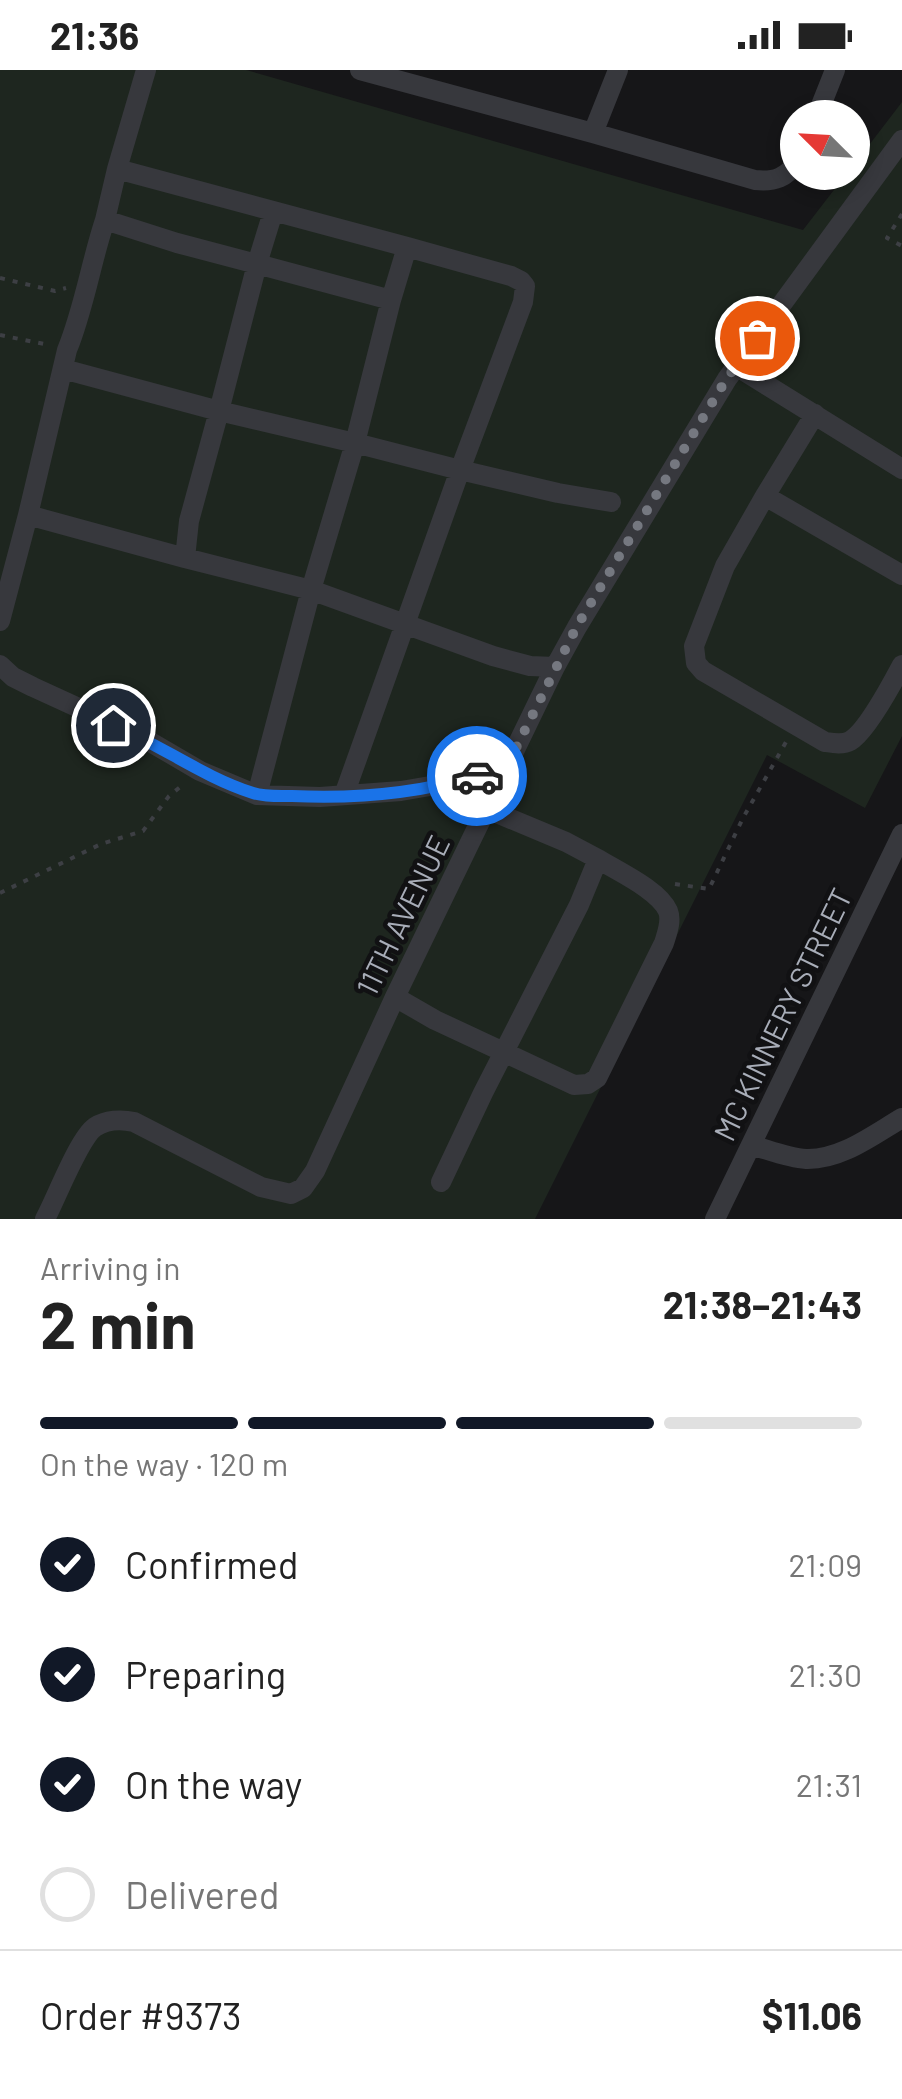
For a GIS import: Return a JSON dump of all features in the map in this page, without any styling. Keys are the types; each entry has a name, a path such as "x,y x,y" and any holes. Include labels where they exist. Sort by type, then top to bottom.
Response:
{"street":[{"path":"0,621 65,360 146,70"},
{"path":"360,70 403,75 755,180 780,178"},
{"path":"593,133 618,70"},
{"path":"823,100 835,70"},
{"name":"11TH AVENUE","path":"45,1219 92,1128 122,1119 261,1187 291,1194 303,1188 326,1148 395,997 577,626 736,366 902,140"},
{"path":"117,169 511,276 524,286 522,302 344,795"},
{"path":"184,558 189,520 273,212"},
{"path":"105,220 176,243 391,300"},
{"path":"257,794 406,247"},
{"path":"65,360 219,411 558,493 611,502"},
{"path":"736,366 902,469"},
{"path":"815,414 725,566 694,646 696,663 702,671 825,742 837,743 850,741 865,726 902,665"},
{"path":"765,496 902,574"},
{"path":"28,515 311,590 493,656 530,666 554,667"},
{"path":"0,665 33,688 140,736 200,771 257,794 320,797 401,792 506,768"},
{"path":"395,997 434,1020 574,1084 588,1084 597,1078 664,943 670,923 668,912 648,890 598,858 487,809"},
{"name":"MC KINNERY STREET","path":"715,1219 902,834"},
{"path":"441,1182 598,858"},
{"path":"751,1145 793,1157 831,1156 902,1118"}],"path":[{"path":"902,214 887,238 902,246"},
{"path":"0,278 55,291 86,284"},
{"path":"0,335 65,360"},
{"path":"664,882 710,889 795,724"},
{"path":"0,894 101,844 143,831 169,796 200,771"}],"shaded area":[{"path":"0,70 246,70 803,230 834,190 870,190 870,144 902,102 902,736 865,808 767,755 535,1219 0,1219"}],"way so far":[{"path":"477,776 506,768 577,626 727,378 757,338"}],"route":[{"path":"113,725 200,771 257,794 320,797 401,792 477,776"}]}
